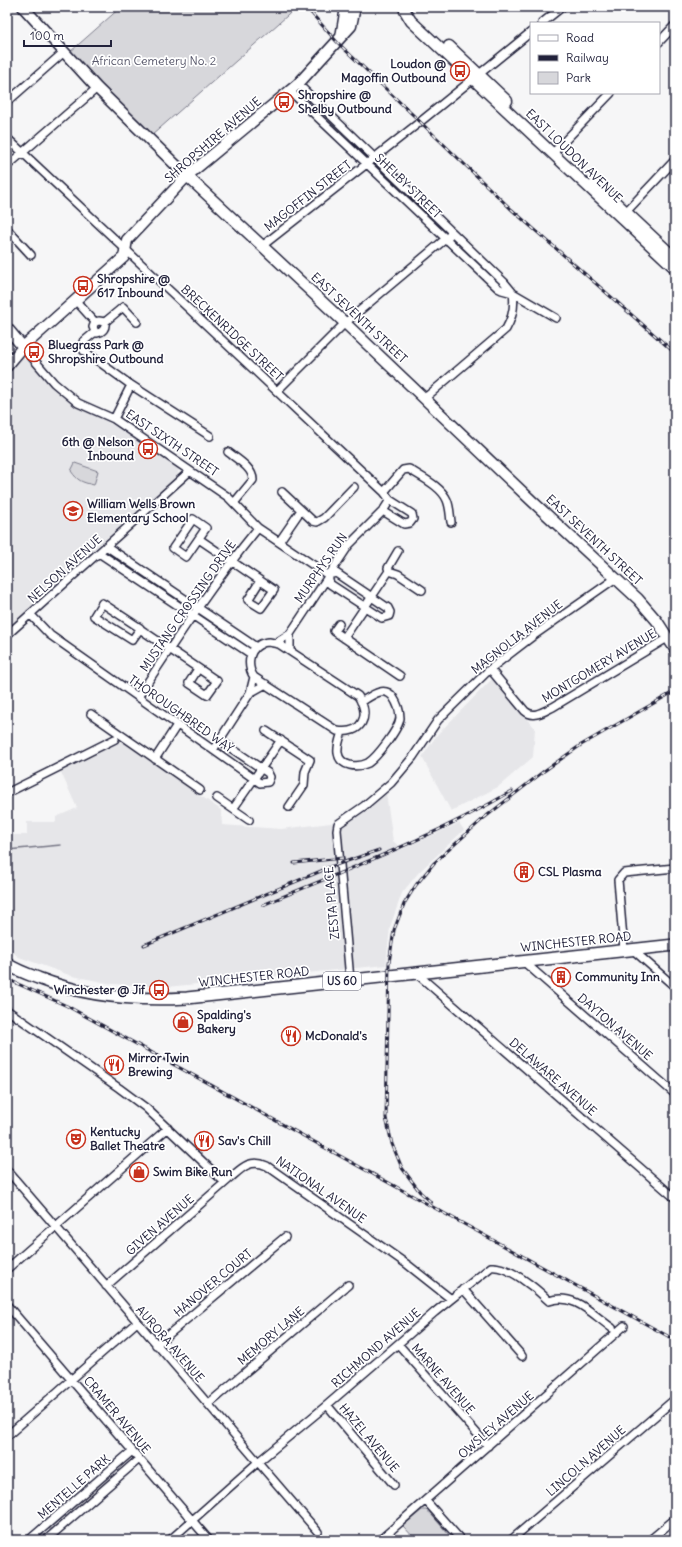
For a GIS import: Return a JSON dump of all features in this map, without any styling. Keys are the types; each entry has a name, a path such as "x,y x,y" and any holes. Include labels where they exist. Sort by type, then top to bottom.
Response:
{"main road":[{"name":"WINCHESTER ROAD","path":"9,969 49,982 100,995 138,999 187,998 675,945"}],"street":[{"name":"EAST SEVENTH STREET","path":"23,7 97,88 187,176 425,398 532,501 616,578 648,610 669,637 675,649"},
{"path":"341,37 346,7"},
{"name":"SHROPSHIRE AVENUE","path":"7,366 23,348 124,257 127,240 187,176 294,88 351,26 355,7"},
{"path":"543,22 562,7"},
{"name":"EAST LOUDON AVENUE","path":"405,8 623,215 675,268"},
{"path":"660,41 675,25"},
{"name":"MAGOFFIN STREET","path":"262,246 530,33"},
{"path":"7,102 64,52"},
{"path":"7,166 97,88"},
{"name":"SHELBY STREET","path":"294,88 371,160 453,233 504,282 513,293"},
{"path":"555,151 610,94"},
{"name":"BRECKENRIDGE STREET","path":"7,138 384,492 390,500 412,514 412,521 410,524 404,524 383,510"},
{"name":"SHELBY STREET","path":"371,160 447,238 502,290 513,293 556,318"},
{"path":"623,215 675,160"},
{"name":"EAST LOUDON AVENUE","path":"623,215 675,258"},
{"path":"7,229 31,256"},
{"path":"277,391 345,323 453,233"},
{"path":"425,398 506,329 513,312 513,293"},
{"path":"76,300 95,322"},
{"path":"137,322 123,307 105,322 103,330 97,333 95,332 83,342 82,348 131,385 210,436"},
{"path":"95,322 105,322"},
{"path":"95,322 93,328 95,332"},
{"name":"EAST SIXTH STREET","path":"7,328 54,383 78,403 114,419 190,470 228,497 258,528 328,575 330,584 382,618 389,616 390,612 388,608 372,597 336,573 328,575"},
{"path":"114,419 131,385"},
{"path":"228,452 249,469 253,475 253,480 234,503"},
{"path":"384,492 403,470 409,469 442,493 448,502 451,522"},
{"name":"NELSON AVENUE","path":"7,635 190,470"},
{"path":"282,492 313,521 317,522 354,487"},
{"name":"MURPHYS RUN","path":"280,645 290,634 349,545 383,510 390,500"},
{"path":"279,542 301,510"},
{"path":"194,519 206,528 199,539 186,557 173,548 194,519"},
{"name":"MUSTANG CROSSING DRIVE","path":"138,697 192,615 231,561 258,528"},
{"path":"199,539 260,581"},
{"path":"106,546 256,647"},
{"path":"344,638 389,571 388,568 398,551"},
{"path":"99,553 251,654"},
{"path":"389,571 398,574 422,590"},
{"name":"MAGNOLIA AVENUE","path":"338,824 364,806 391,783 408,763 438,720 490,669 533,636 616,578"},
{"path":"140,628 132,640 94,616 102,603 140,628 198,669"},
{"name":"THOROUGHBRED WAY","path":"30,614 50,635 254,779"},
{"path":"339,624 334,631 400,676"},
{"path":"290,634 290,651"},
{"name":"MONTGOMERY AVENUE","path":"490,669 525,711 530,714 536,714 553,706 669,637"},
{"path":"269,642 280,645 358,696 365,712 358,727 352,731 337,731 260,680 250,668 251,654 259,645 269,642"},
{"path":"212,750 260,680"},
{"path":"250,694 260,680"},
{"path":"342,732 338,746 338,754 341,760 352,766 360,766 378,754 398,725 400,718 398,708 391,694 378,692 361,702"},
{"path":"91,714 200,790"},
{"path":"155,759 178,725"},
{"path":"266,730 310,760 305,772 304,785 289,807"},
{"path":"7,793 115,739"},
{"name":"THOROUGHBRED WAY","path":"219,740 261,768"},
{"path":"233,809 281,740"},
{"path":"254,779 262,784 270,780 269,775 261,768"},
{"path":"217,798 249,820"},
{"name":"ZESTA PLACE","path":"338,824 337,838 350,980"},
{"path":"675,868 624,873 618,880 628,949 675,987"},
{"name":"DAYTON AVENUE","path":"523,961 675,1094"},
{"name":"DELAWARE AVENUE","path":"416,973 675,1198"},
{"path":"7,1010 122,1090 168,1128 219,1178 228,1180"},
{"path":"7,1269 168,1128"},
{"name":"NATIONAL AVENUE","path":"228,1180 249,1163 260,1163 267,1166 408,1265 451,1298"},
{"name":"AURORA AVENUE","path":"7,1170 318,1532"},
{"name":"GIVEN AVENUE","path":"106,1286 228,1180"},
{"name":"HANOVER COURT","path":"156,1345 285,1237"},
{"name":"RICHMOND AVENUE","path":"170,1540 258,1462 490,1266 498,1266 520,1278 539,1291 549,1301 557,1298 563,1298 581,1304 612,1328"},
{"name":"MEMORY LANE","path":"208,1404 348,1285"},
{"path":"463,1289 522,1356"},
{"name":"CRAMER AVENUE","path":"7,1305 209,1540"},
{"path":"7,1436 137,1322"},
{"name":"OWSLEY AVENUE","path":"380,1540 624,1326"},
{"name":"MARNE AVENUE","path":"398,1344 488,1446"},
{"name":"LINCOLN AVENUE","path":"511,1540 675,1399"},
{"name":"HAZEL AVENUE","path":"327,1405 394,1485"},
{"name":"MENTELLE PARK","path":"29,1540 132,1451"},
{"name":"MENTELLE PARK","path":"48,1538 139,1459"},
{"path":"110,1470 117,1478"},
{"path":"426,1501 461,1540"},
{"path":"650,1540 675,1519"},
{"path":"43,1528 48,1538"}],"shaded area":[{"name":"William Wells Brown Elementary School","path":"19,357 25,357 53,388 75,406 115,426 179,468 177,478 101,543 7,629 7,371"},
{"path":"492,679 535,728 533,757 498,787 451,811 422,757 437,735"},
{"path":"123,741 221,810 222,825 281,829 331,823 386,793 393,841 402,849 459,823 464,830 419,872 402,893 390,927 386,965 167,987 113,984 72,976 19,957 7,948 7,835 27,835 27,822 56,822 56,817 77,808 60,770"}],"green space":[{"name":"African Cemetery No. 2","path":"121,7 296,8 151,136 70,52"},
{"path":"75,463 98,471 94,485 83,482 76,477 71,471"},
{"path":"109,1474 112,1475 113,1478 55,1529 49,1529 49,1527"},
{"path":"422,1510 426,1510 430,1513 449,1535 444,1540 416,1540 403,1526"}],"waterway":[{"path":"7,850 61,845"}],"railway":[{"path":"306,7 337,42 511,209 675,353"},
{"path":"431,1202 420,1192 402,1168 392,1144 386,1118 389,963 394,930 404,904 416,885 434,863 484,818 544,771 581,745 675,691"},
{"path":"263,905 421,838 482,808 512,791"},
{"path":"144,945 333,866 379,850"},
{"path":"294,863 343,858"},
{"path":"7,979 67,1006 675,1340"}],"place":[{"name":"Loudon @ Magoffin Outbound","path":"460,71"},
{"name":"Shropshire @ Shelby Outbound","path":"284,102"},
{"name":"Shropshire @ 617 Inbound","path":"83,286"},
{"name":"Bluegrass Park @ Shropshire Outbound","path":"34,352"},
{"name":"6th @ Nelson Inbound","path":"148,449"},
{"name":"William Wells Brown Elementary School","path":"73,511"},
{"name":"CSL Plasma","path":"524,872"},
{"name":"Community Inn","path":"561,977"},
{"name":"Winchester @ Jif","path":"159,990"},
{"name":"Spalding's Bakery","path":"183,1022"},
{"name":"McDonald's","path":"291,1036"},
{"name":"Mirror Twin Brewing","path":"114,1065"},
{"name":"Kentucky Ballet Theatre","path":"76,1139"},
{"name":"Sav's Chill","path":"204,1141"},
{"name":"Swim Bike Run","path":"139,1172"}]}
